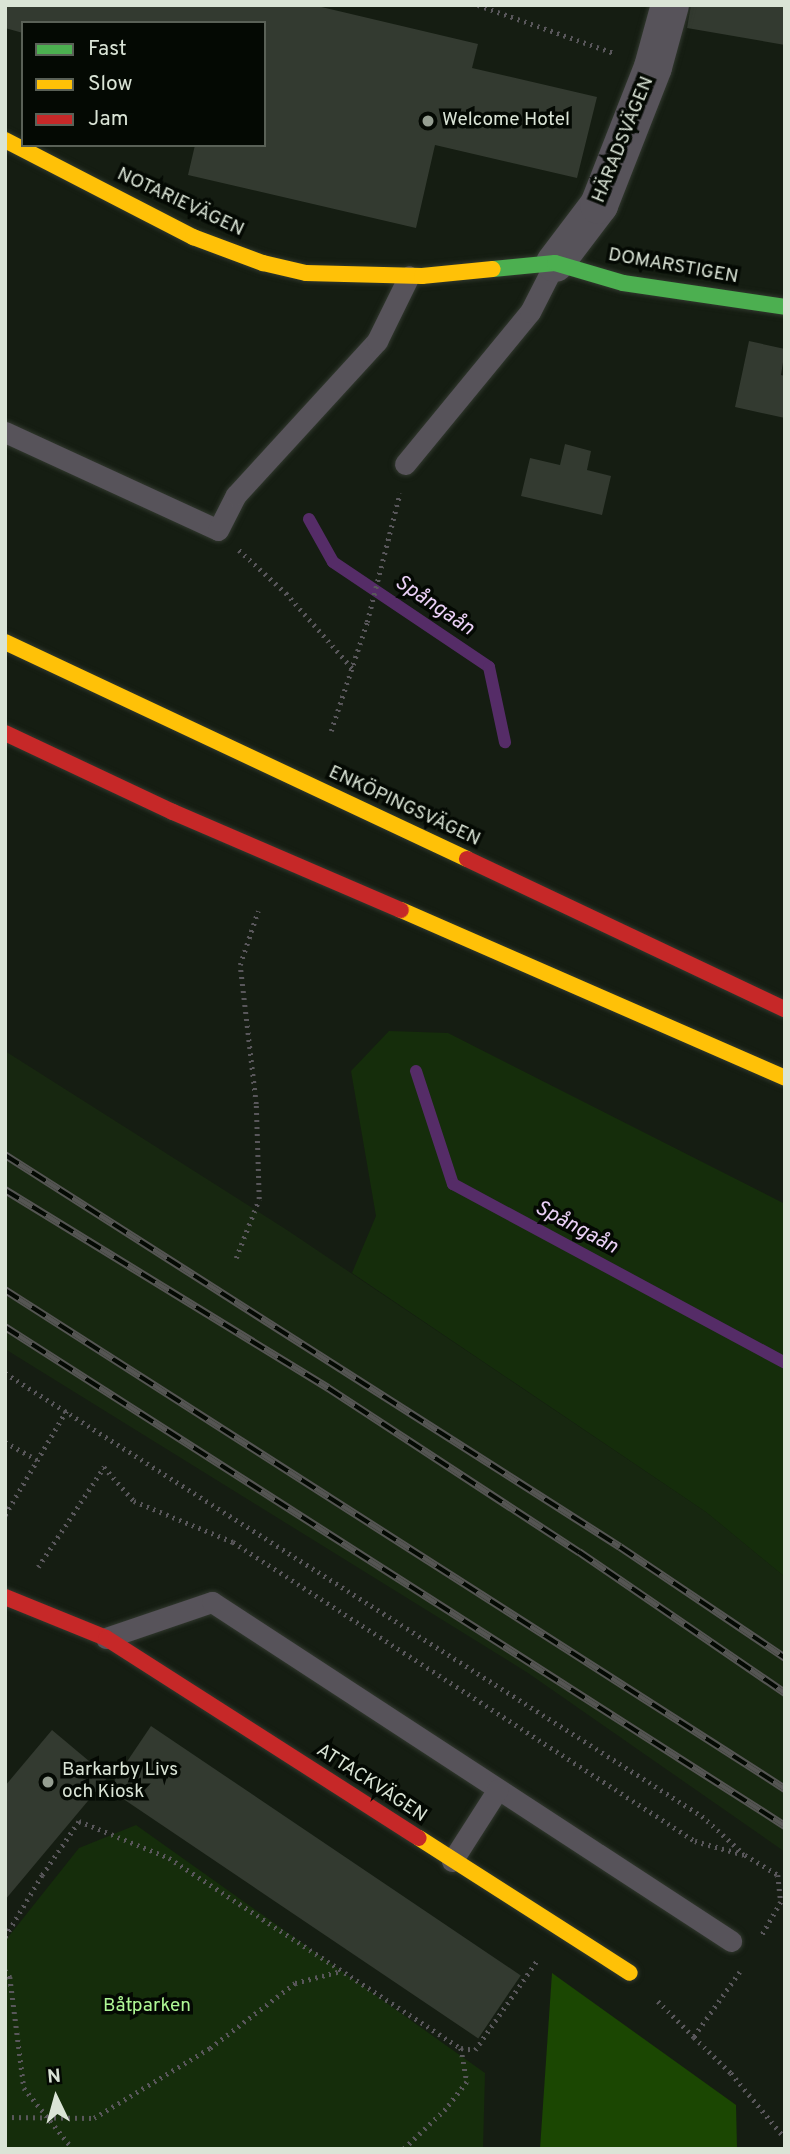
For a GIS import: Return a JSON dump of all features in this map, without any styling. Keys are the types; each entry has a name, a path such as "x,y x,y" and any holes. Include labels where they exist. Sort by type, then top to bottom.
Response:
{"main road":[{"name":"NOTARIEVÄGEN","path":"5,140 193,237 263,263 306,273 409,276 555,263"},
{"name":"DOMARSTIGEN","path":"555,263 623,283 785,307"},
{"name":"ENKÖPINGSVÄGEN","path":"5,642 785,1009"},
{"path":"5,733 173,812 644,1014 785,1078"},
{"name":"ATTACKVÄGEN","path":"5,1597 60,1617 106,1638 630,1973"}],"street":[{"name":"HÄRADSVÄGEN","path":"555,263 599,205 653,67 670,5"}],"lane":[{"path":"405,464 530,312 555,263"},
{"path":"5,432 218,530 236,495 377,341 409,276"},
{"path":"106,1638 212,1602 730,1941"},
{"path":"452,1861 498,1790"}],"path":[{"path":"478,5 653,67"},
{"path":"331,731 353,669 395,520"},
{"path":"218,530 286,593 353,669"},
{"path":"236,1258 259,1199 256,1104 240,965 258,911"},
{"path":"5,1373 702,1816 745,1855"},
{"path":"5,1515 66,1411"},
{"path":"5,1443 37,1460"},
{"path":"30,1578 104,1466"},
{"path":"5,1937 41,1875 79,1821 169,1858 461,2048 475,2050 558,1929"},
{"path":"5,1970 10,1977 23,2088 72,2149"},
{"path":"5,2117 94,2119 210,2048 295,1983 341,1971"},
{"path":"630,1973 694,2038"},
{"path":"404,2149 446,2109 467,2082 461,2048"}],"shaded area":[{"path":"5,1051 287,1230 706,1512 785,1577 785,1852 528,1673 5,1349"}],"green space":[{"path":"389,1031 448,1033 785,1204 785,1577 706,1512 352,1273 376,1216 351,1071"},
{"name":"Båtparken","path":"136,1825 485,2073 483,2149 5,2149 5,1941 79,1848"},
{"path":"552,1973 736,2105 737,2149 540,2149"}],"building":[{"name":"Welcome Hotel","path":"5,5 313,5 478,44 472,68 597,97 577,178 435,145 416,228 188,175 195,147 266,147 266,21 21,21 21,32 5,28"},
{"path":"691,5 785,5 785,45 687,28"},
{"path":"749,341 785,349 781,375 785,376 785,418 735,407"},
{"path":"565,444 591,451 587,470 611,476 602,515 521,496 530,458 560,465"},
{"path":"151,1726 521,1975 478,2038 109,1789"},
{"path":"52,1730 108,1777 5,1900 5,1786"}],"waterway":[{"name":"Spångaån","path":"309,519 333,562 489,667 505,742"},
{"name":"Spångaån","path":"416,1071 453,1184 785,1363"}],"railway":[{"path":"5,1155 620,1547 785,1658"},
{"path":"5,1190 328,1388 579,1552 785,1693"},
{"path":"5,1290 785,1789"},
{"path":"5,1327 785,1826"}],"traffic: fast":[{"path":"493,269 555,263 623,283 785,307"}],"traffic: slow":[{"path":"5,140 193,237 263,263 306,273 422,276 493,269"},
{"path":"5,642 467,859"},
{"path":"401,910 785,1078"},
{"path":"419,1838 630,1973"}],"traffic: jam":[{"path":"5,733 173,812 401,910"},
{"path":"467,859 785,1009"},
{"path":"5,1597 106,1638 419,1838"}],"place":[{"name":"Welcome Hotel","path":"428,121"},
{"name":"Barkarby Livs och Kiosk","path":"48,1782"}]}
